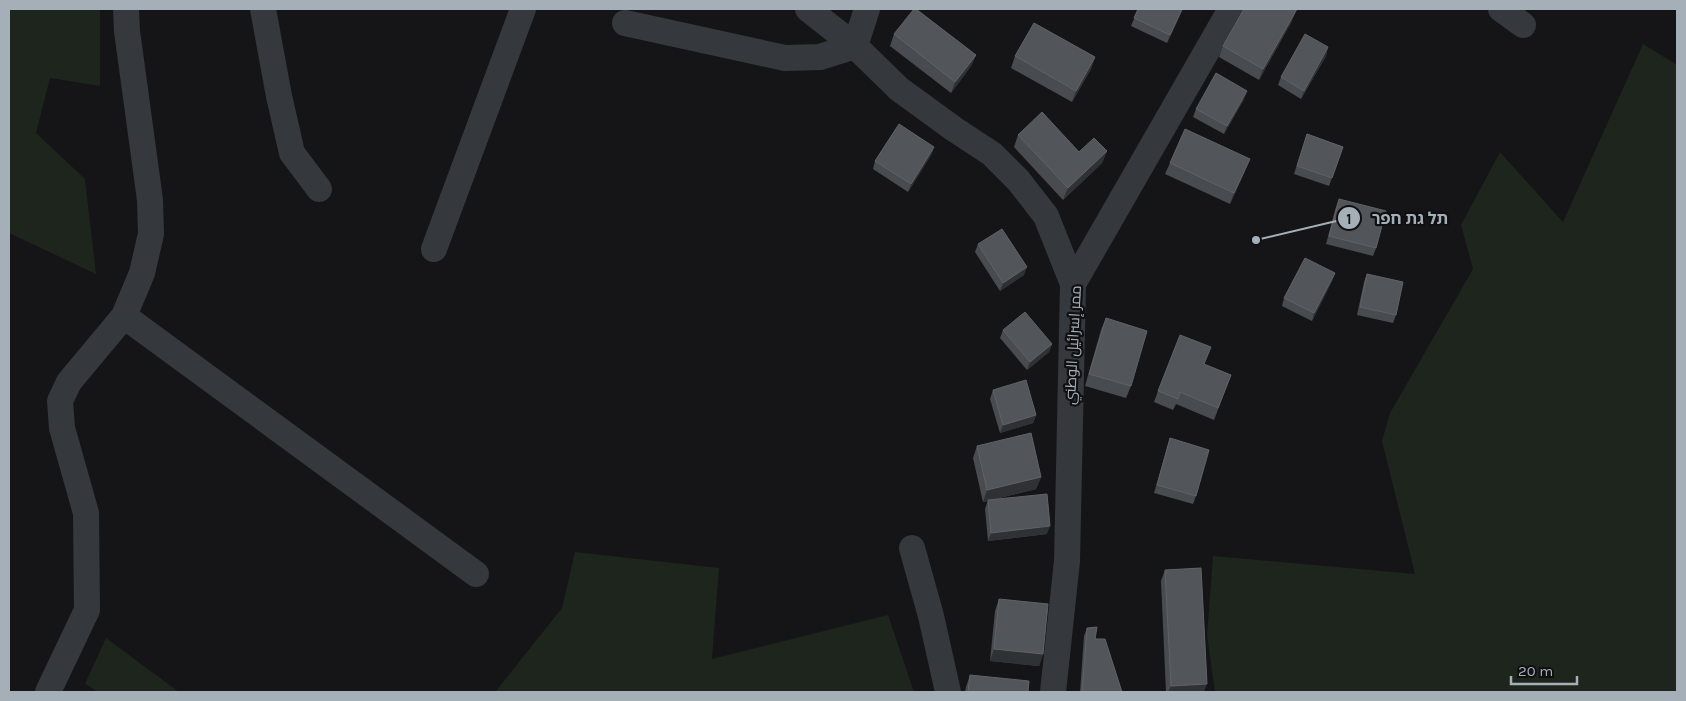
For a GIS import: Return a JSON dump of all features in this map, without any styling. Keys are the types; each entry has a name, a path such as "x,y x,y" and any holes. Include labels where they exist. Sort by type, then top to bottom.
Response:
{"street":[{"path":"48,692 88,610 86,513 62,428 60,401 69,382 124,316 142,273 151,234 150,200 127,31 126,9"},
{"path":"263,9 292,153 319,188"},
{"path":"434,249 523,9"},
{"path":"808,9 855,46 898,89 992,154 1018,180 1046,216 1073,284"},
{"path":"855,46 867,9"},
{"name":"ممر إسرائيل الوطني","path":"1053,692 1067,561 1073,284 1231,9"},
{"path":"1501,9 1523,25"},
{"path":"625,23 784,58 820,57 855,46"},
{"path":"124,316 476,574"},
{"path":"912,548 931,616 948,692"}],"shaded area":[{"path":"9,9 100,9 100,86 50,78 36,133 85,179 96,274 9,233"},
{"path":"1643,44 1677,65 1677,692 1215,692 1207,635 1213,556 1415,574 1382,441 1390,413 1473,269 1461,225 1500,152 1563,222"},
{"path":"575,552 719,568 712,659 888,615 914,692 495,692 562,608"},
{"path":"106,638 179,692 98,692 85,684"}],"building":[{"path":"914,9 976,55 955,82 894,34"},
{"path":"1138,9 1182,9 1170,35 1134,18"},
{"path":"1244,9 1297,9 1263,69 1223,46"},
{"path":"1034,23 1095,57 1076,91 1015,56"},
{"path":"1305,34 1328,47 1304,91 1281,77"},
{"path":"1216,73 1247,91 1227,126 1196,109"},
{"path":"1042,112 1079,152 1094,138 1107,151 1068,188 1018,135"},
{"path":"899,124 934,147 911,184 875,161"},
{"path":"1185,129 1250,159 1234,193 1170,163"},
{"path":"1307,134 1343,147 1332,178 1297,166"},
{"path":"1339,199 1386,211 1376,248 1329,236"},
{"path":"1002,229 1027,267 1003,283 978,244"},
{"path":"1305,258 1335,273 1314,313 1284,298"},
{"path":"1367,274 1403,282 1396,315 1360,307"},
{"path":"1025,312 1052,344 1030,362 1003,330"},
{"path":"1106,318 1147,331 1131,386 1089,374"},
{"path":"1180,335 1211,347 1204,364 1231,375 1218,408 1180,392 1178,399 1158,391"},
{"path":"1026,380 1036,415 1003,425 993,390"},
{"path":"1031,433 1041,477 987,490 977,446"},
{"path":"1170,438 1209,450 1196,496 1157,485"},
{"path":"1047,494 1050,526 991,533 988,500"},
{"path":"1201,568 1207,684 1171,686 1165,570"},
{"path":"999,599 1048,604 1043,654 994,649"},
{"path":"1097,627 1095,639 1105,639 1122,692 1082,692 1087,628"},
{"path":"970,675 1029,681 1028,692 968,692"}],"place":[{"name":"תל גת חפר","path":"1256,240"}]}
